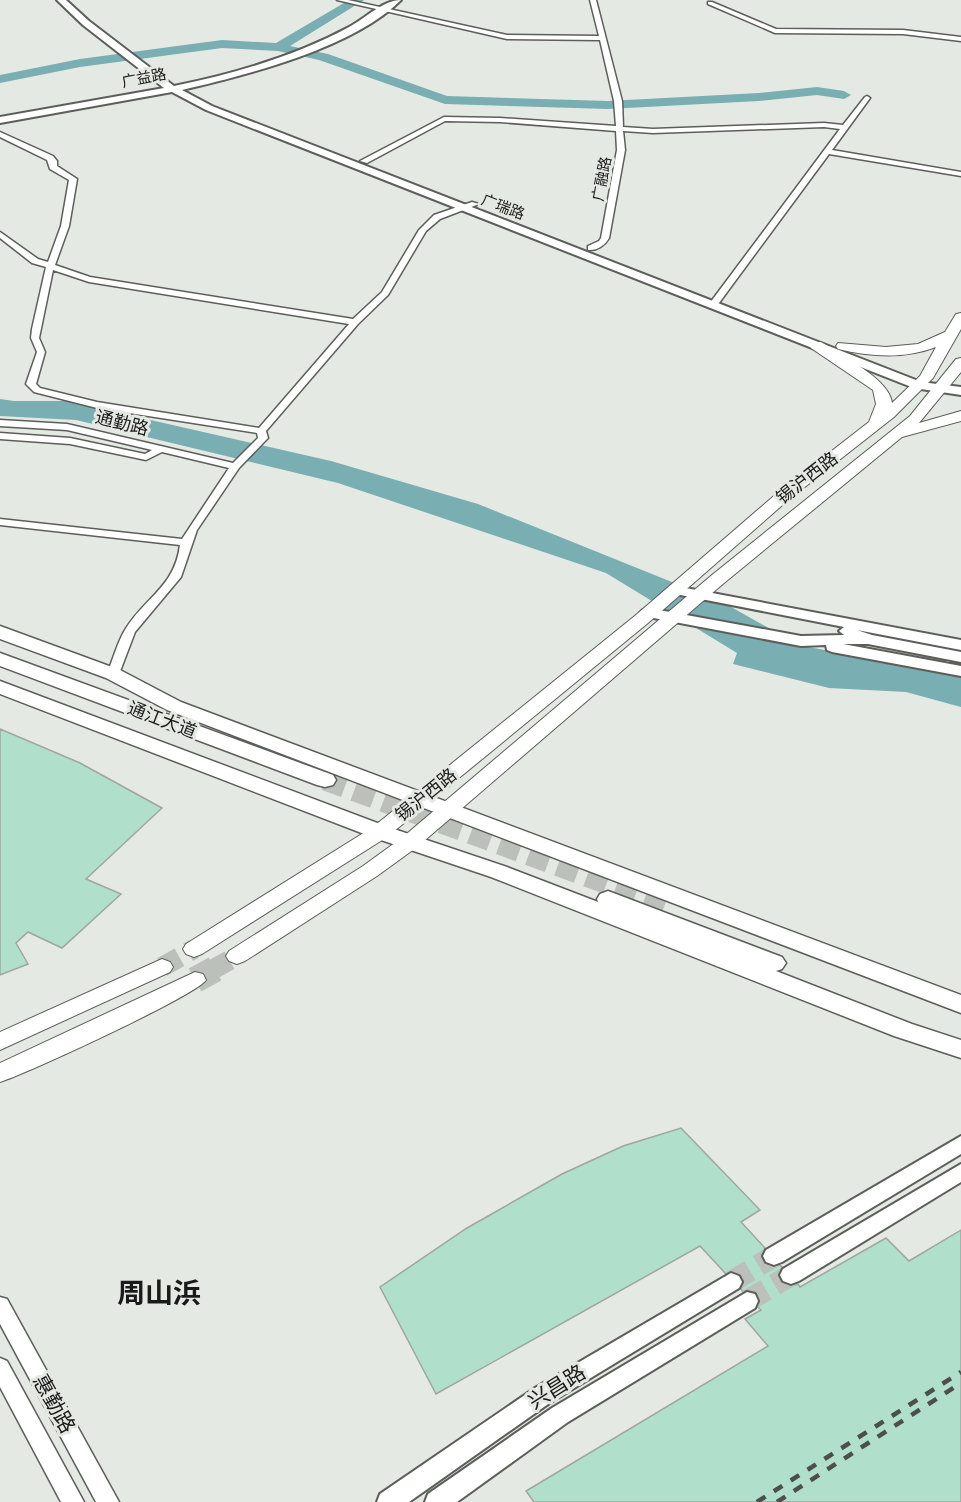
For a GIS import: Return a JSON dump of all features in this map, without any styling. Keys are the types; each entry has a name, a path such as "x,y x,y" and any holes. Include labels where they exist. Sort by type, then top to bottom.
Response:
{"highway":[{"path":"0,632 113,674 174,705 961,1004"},
{"name":"通江大道","path":"0,659 320,786 0,673"},
{"path":"0,687 380,832 499,872 903,1030 961,1049"},
{"path":"484,852 695,931 961,1039"},
{"path":"665,904 961,1017"}],"main road":[{"name":"广瑞路","path":"61,0 140,65 209,108 716,301 843,346 922,381"},
{"name":"广瑞路","path":"74,0 153,63 173,85 364,161 469,206 591,248 816,345 922,381 953,386"},
{"path":"312,46 375,6 397,0"},
{"path":"312,46 349,31 384,4"},
{"name":"广益路","path":"0,117 256,68 312,46"},
{"name":"锡沪西路","path":"194,949 380,832 645,616 781,498 877,423 922,381 961,317"},
{"path":"843,346 900,353 925,348 951,335"},
{"path":"816,345 878,387 886,403 877,423"},
{"name":"锡沪西路","path":"237,956 370,872 410,842 447,808 718,579 953,386 961,362"},
{"path":"895,435 961,416"},
{"path":"675,590 961,645"},
{"path":"645,616 801,641 961,671"},
{"path":"810,617 868,639 961,657"},
{"path":"801,641 868,639"},
{"path":"0,1042 162,967"},
{"path":"0,1073 195,981"},
{"path":"774,1256 961,1144"},
{"path":"791,1275 961,1172"},
{"name":"兴昌路","path":"389,1502 543,1395 731,1282"},
{"name":"兴昌路","path":"437,1502 560,1415 747,1301"}],"street":[{"path":"340,0 375,6"},
{"name":"广融路","path":"591,248 602,243 605,238 621,150 618,104 592,0"},
{"path":"710,3 775,30 903,32 961,39"},
{"path":"384,4 507,38 602,38"},
{"path":"716,301 867,98"},
{"path":"364,161 444,119 500,120 653,131 824,125 846,128"},
{"path":"0,134 50,158 53,161 53,168 73,179 65,226 50,267 36,329 35,338 41,352 31,384 37,390 97,405 262,434"},
{"path":"828,152 961,174"},
{"path":"113,674 130,631 176,577 192,530 235,466 355,322 385,293 423,230 437,217 469,206"},
{"path":"0,234 16,249 50,267 120,285 355,322"},
{"name":"通勤路","path":"0,423 67,428 235,466"},
{"path":"0,436 70,441 146,456 159,450"},
{"path":"0,522 186,543"},
{"name":"惠勤路","path":"0,1305 108,1502"},
{"name":"惠勤路","path":"0,1367 73,1502"}],"water":[{"path":"0,399 67,401 331,461 478,504 724,603 799,645 961,677 961,707 906,692 829,688 733,664 737,653 606,573 338,483 76,420 0,416"}],"building":[{"path":"0,729 80,763 162,808 86,879 121,894 62,948 28,932 16,943 28,964 0,975"},
{"path":"681,1128 760,1210 741,1222 765,1248 761,1255 764,1263 773,1267 780,1265 782,1267 778,1276 782,1283 790,1286 798,1284 800,1287 886,1238 909,1261 961,1230 961,1502 534,1502 526,1491 768,1346 745,1319 761,1310 758,1307 760,1300 757,1293 748,1290 743,1292 741,1289 744,1281 741,1275 732,1271 726,1274 700,1246 436,1394 380,1287 467,1228 562,1174 623,1146"}],"waterway":[{"path":"278,47 358,0"},
{"path":"0,79 80,63 222,44 278,47"},
{"path":"278,47 323,57 445,100 608,105 759,97 817,91 844,95"}],"tunnel":[{"path":"325,780 665,905"},
{"path":"162,967 194,949"},
{"path":"212,970 237,956"},
{"path":"195,980 215,969"},
{"path":"731,1282 774,1256"},
{"path":"747,1301 791,1275"}],"railway":[{"path":"757,1502 961,1372"},
{"path":"777,1502 961,1383"}],"district":[{"name":"周山浜","path":"159,1293"}]}
